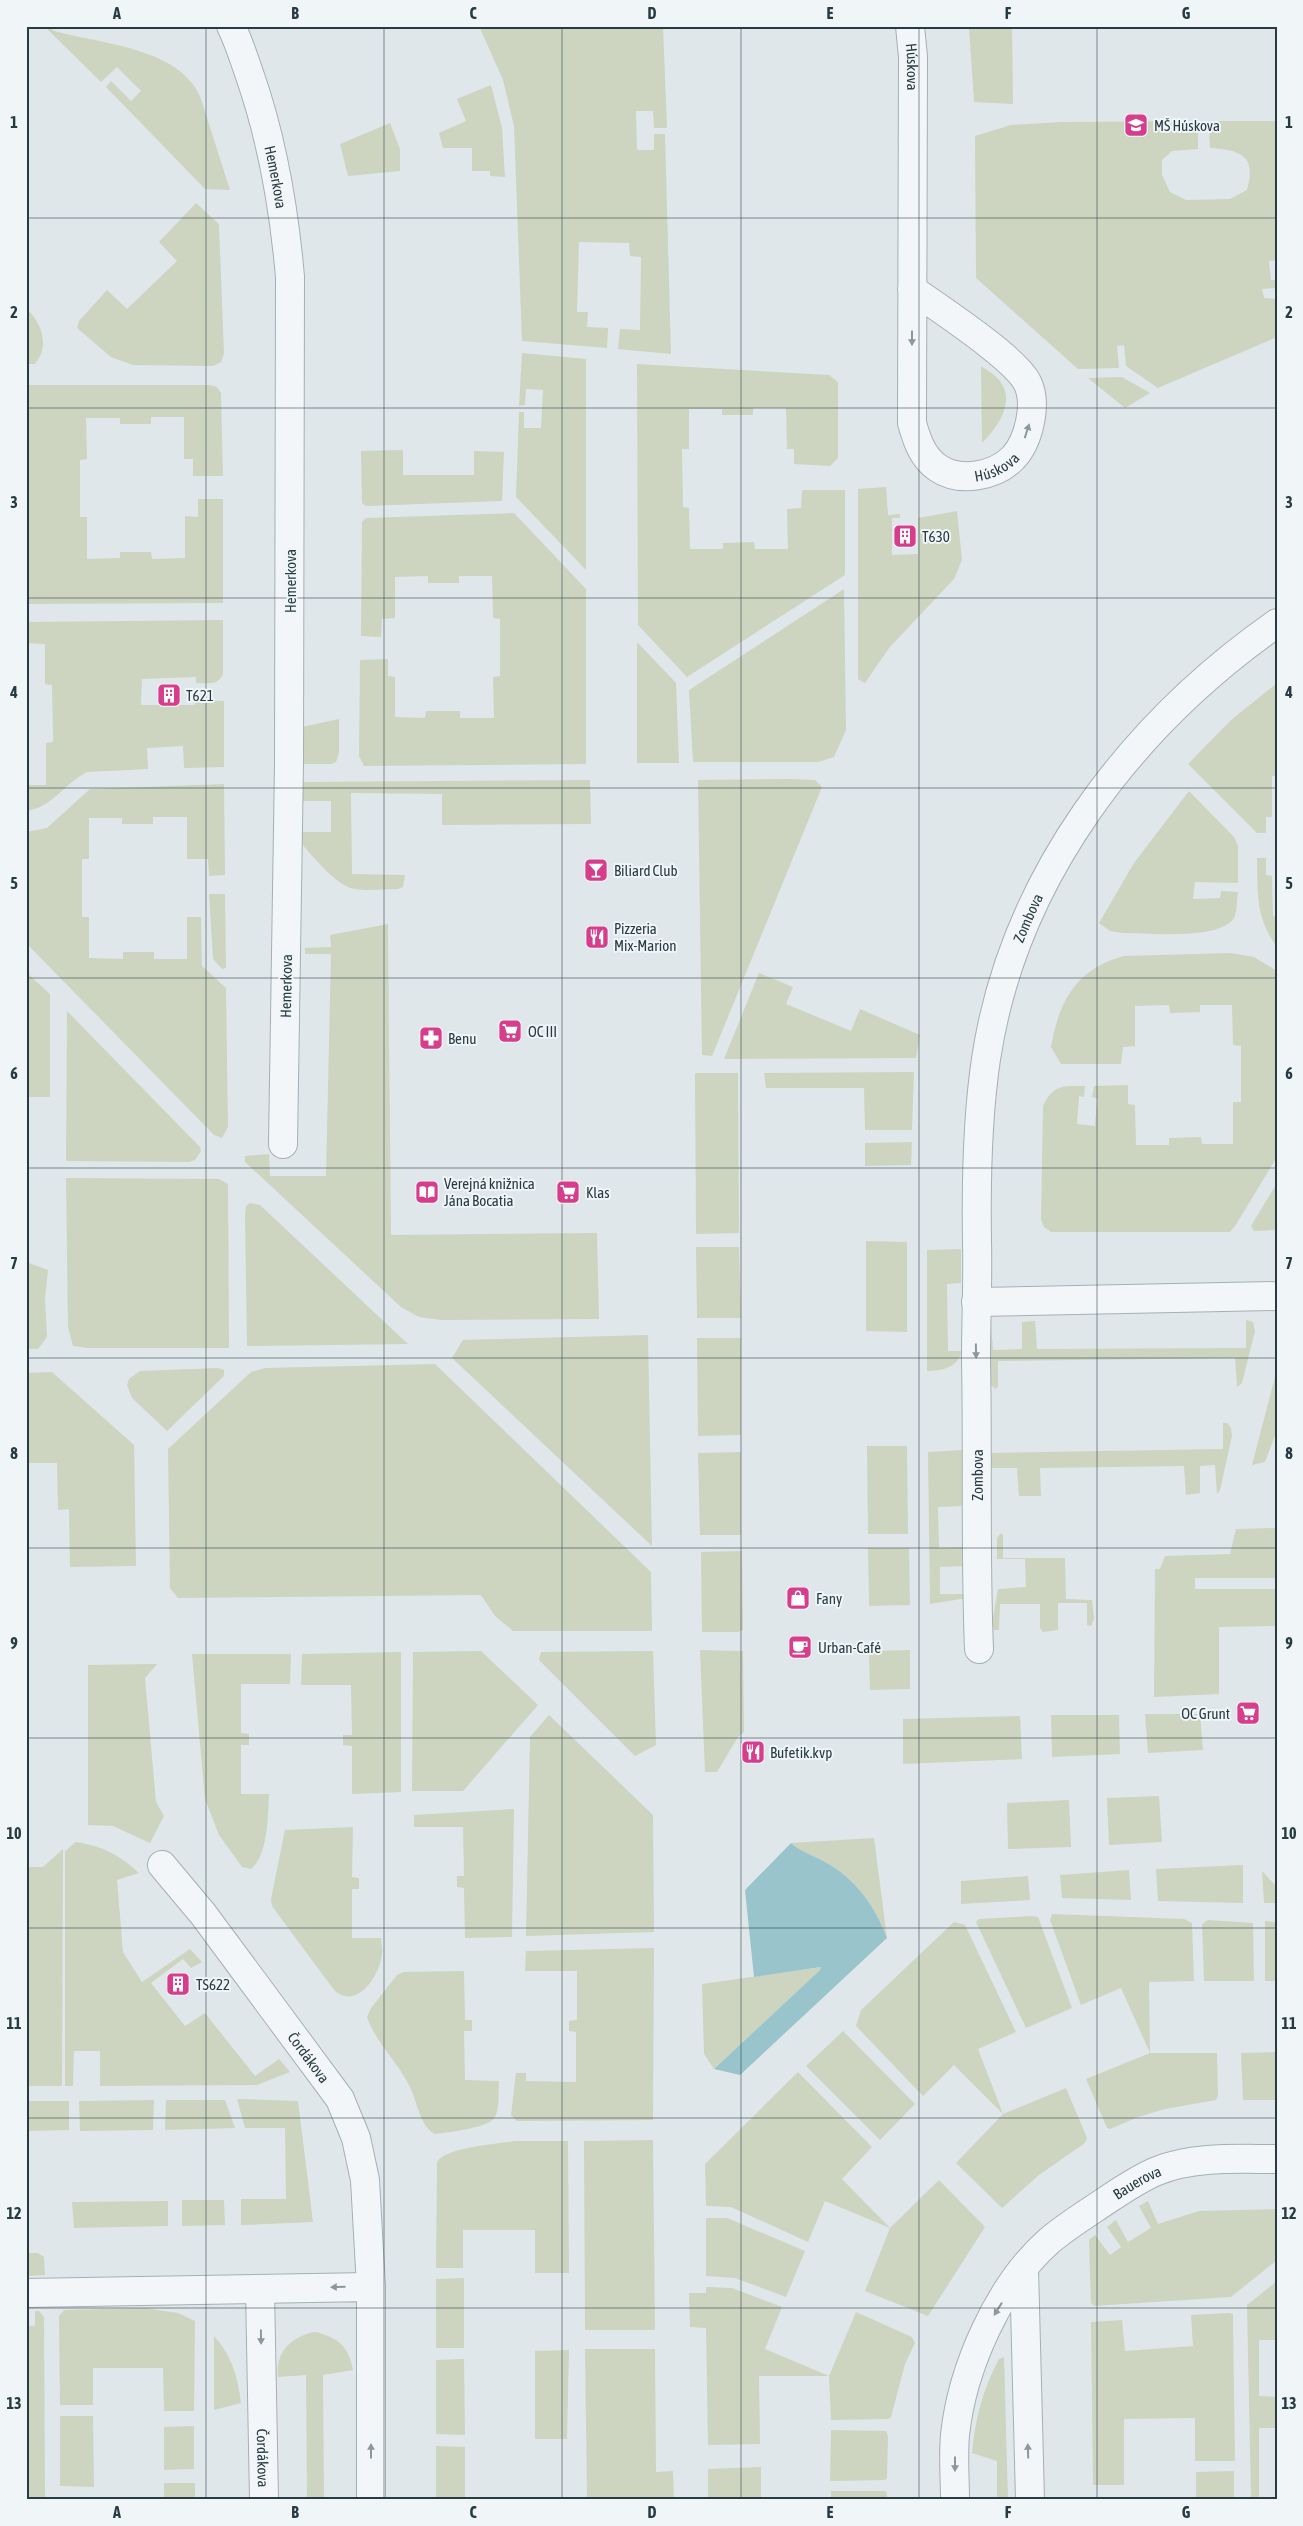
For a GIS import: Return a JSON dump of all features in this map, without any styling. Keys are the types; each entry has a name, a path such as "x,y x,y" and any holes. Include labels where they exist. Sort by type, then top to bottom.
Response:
{"street":[{"name":"Hemerkova","path":"231,26 260,105 276,168 285,219 290,277 289,754 284,1144"},
{"name":"Húskova","path":"910,26 914,57 912,289 912,424 918,444 939,469 965,476 982,475 1013,458 1022,443 1032,414 1028,384 1010,362 912,289"},
{"name":"Zombova","path":"979,1649 976,1302 979,1123 986,1058 997,1007 1014,951 1044,881 1078,822 1114,774 1204,678 1277,623"},
{"path":"976,1302 1277,1296"},
{"name":"Čordákova","path":"162,1865 203,1914 340,2098 354,2132 365,2180 371,2287 372,2500"},
{"name":"Bauerova","path":"955,2500 955,2435 965,2387 989,2323 1024,2268 1050,2241 1082,2217 1124,2189 1158,2170 1204,2160 1277,2159"},
{"path":"1024,2268 1030,2500"},
{"path":"26,2293 371,2287"},
{"name":"Čordákova","path":"260,2289 264,2500"}],"green space":[{"path":"44,26 58,32 138,50 175,67 189,80 200,96 230,190 205,189 106,87 111,81 131,101 141,91 117,67 101,82"},
{"path":"479,26 663,26 667,128 654,128 653,111 636,111 637,150 654,150 654,134 665,134 671,354 618,349 620,329 640,330 641,257 630,256 629,243 579,242 577,312 588,312 587,327 608,328 607,348 522,341 514,126 503,80"},
{"path":"969,26 1012,26 1013,104 974,102"},
{"path":"491,85 502,128 505,177 490,176 490,171 472,171 472,148 443,148 439,133 466,121 457,99"},
{"path":"1195,121 1198,126 1198,149 1172,151 1162,160 1162,175 1170,192 1186,200 1230,199 1247,190 1250,169 1244,157 1230,150 1210,148 1209,126 1213,121 1277,121 1277,260 1269,261 1271,280 1277,280 1277,288 1262,289 1264,298 1277,299 1277,337 1158,388 1126,366 1124,345 1117,346 1119,368 1078,369 976,278 975,136 1011,125 1061,122"},
{"path":"390,123 400,149 400,171 348,176 340,144"},
{"path":"196,203 219,224 224,354 221,362 213,366 133,365 111,357 77,328 79,321 107,290 127,309 177,261 159,242"},
{"path":"26,308 32,314 42,335 42,350 35,364 26,364"},
{"path":"522,353 586,359 586,570 516,497 519,412 524,412 524,428 541,428 543,390 526,389 525,405 519,406"},
{"path":"637,364 829,375 838,382 838,458 830,466 794,464 794,449 787,449 786,408 753,408 753,415 722,415 722,409 689,409 689,449 682,449 683,507 689,508 690,549 723,549 723,543 754,542 755,549 788,549 787,509 801,508 802,490 845,490 845,575 687,677 638,625"},
{"path":"981,366 997,378 1006,394 1006,403 999,421 982,443"},
{"path":"1122,377 1150,393 1125,408 1088,378"},
{"path":"26,385 210,385 217,387 221,393 223,476 193,476 193,459 184,459 184,417 151,417 151,424 120,424 120,418 86,418 87,459 80,460 80,517 87,517 87,559 120,558 120,552 151,552 152,559 185,558 185,516 198,517 198,499 223,499 223,603 26,604"},
{"path":"403,450 403,475 474,475 474,451 504,452 502,501 366,506 362,503 361,451"},
{"path":"886,487 888,515 900,514 900,518 892,518 892,555 918,554 918,518 957,511 962,560 954,579 889,648 865,683 858,679 858,489"},
{"path":"514,513 586,589 586,764 364,766 359,756 360,660 388,659 388,676 395,677 395,717 425,718 426,711 460,711 460,718 494,718 493,677 500,676 500,619 493,618 492,576 459,576 459,583 428,583 428,576 395,577 395,618 382,619 381,637 361,636 362,522 366,518"},
{"path":"844,589 846,730 834,757 818,762 693,762 689,690"},
{"path":"223,620 223,674 221,678 215,682 208,683 196,683 196,677 142,679 141,705 195,705 195,700 224,701 224,767 184,768 183,746 147,748 148,769 87,772 44,805 26,811 26,785 46,785 46,743 53,742 52,685 45,684 45,644 26,643 26,622"},
{"path":"637,642 676,683 679,763 637,763"},
{"path":"1277,683 1277,776 1272,776 1272,817 1266,817 1266,833 1257,833 1188,764 1231,720"},
{"path":"339,719 339,753 336,762 331,764 301,764 302,727"},
{"path":"590,780 591,824 442,825 442,794 351,793 352,874 405,875 403,887 398,889 366,890 348,887 340,883 325,870 299,841 300,832 331,832 331,801 301,801 301,782"},
{"path":"698,780 815,780 822,787 712,1056 702,1055"},
{"path":"224,784 225,875 209,876 208,859 187,859 187,817 153,817 153,824 122,824 122,818 89,818 89,859 82,859 82,917 89,917 89,958 123,959 123,952 154,952 154,959 187,959 187,917 201,917 202,966 226,988 228,1127 222,1138 214,1135 26,943 26,832 47,828 90,789"},
{"path":"1189,791 1234,837 1238,846 1238,883 1195,882 1193,899 1220,898 1221,891 1238,892 1235,916 1228,924 1201,932 1166,934 1110,931 1099,923 1134,863"},
{"path":"1257,858 1266,858 1266,875 1272,876 1273,916 1277,916 1277,947 1261,915 1258,894"},
{"path":"209,894 225,894 226,968 222,969 213,959"},
{"path":"388,924 391,1235 597,1233 599,1319 441,1320 419,1317 401,1307 245,1162 245,1156 269,1154 270,1176 326,1176 331,954 305,954 305,948 331,947 330,935"},
{"path":"1230,953 1254,957 1277,971 1277,1157 1235,1226 1230,1232 1051,1232 1044,1227 1041,1219 1043,1106 1055,1090 1065,1087 1085,1086 1084,1097 1079,1096 1077,1124 1095,1126 1097,1098 1092,1097 1094,1086 1128,1085 1128,1104 1135,1105 1136,1145 1169,1145 1169,1138 1201,1137 1202,1144 1233,1144 1233,1102 1241,1102 1241,1046 1233,1045 1232,1005 1200,1005 1200,1012 1170,1013 1169,1005 1135,1006 1135,1046 1123,1047 1121,1064 1061,1064 1051,1047 1059,1015 1072,989 1093,969 1124,956"},
{"path":"26,972 50,994 50,1097 26,1097"},
{"path":"759,973 793,987 786,1004 851,1031 860,1009 920,1035 916,1058 724,1059"},
{"path":"67,1011 200,1147 201,1151 195,1160 189,1162 66,1161"},
{"path":"914,1072 912,1130 865,1130 864,1088 766,1088 764,1073"},
{"path":"695,1073 738,1073 739,1233 696,1234"},
{"path":"912,1142 911,1165 865,1166 865,1143"},
{"path":"66,1178 219,1179 228,1184 229,1348 88,1348 73,1346 68,1327"},
{"path":"1277,1183 1277,1230 1254,1231 1251,1226"},
{"path":"250,1203 260,1205 408,1344 247,1346 245,1215 246,1206"},
{"path":"866,1241 907,1242 907,1332 866,1331"},
{"path":"696,1247 739,1247 741,1318 697,1318"},
{"path":"961,1249 961,1283 947,1284 948,1351 962,1351 957,1361 949,1367 927,1371 927,1250"},
{"path":"26,1262 48,1270 45,1299 47,1337 38,1349 26,1349"},
{"path":"1246,1320 1253,1322 1255,1331 1242,1383 1237,1387 1235,1358 998,1361 998,1386 996,1389 988,1383 991,1324 993,1350 1022,1349 1022,1322 1035,1321 1037,1349 1246,1348"},
{"path":"648,1335 652,1546 452,1358 463,1340"},
{"path":"697,1338 741,1338 741,1435 698,1436"},
{"path":"435,1364 651,1572 652,1631 513,1631 495,1616 481,1595 178,1598 170,1588 168,1449 251,1372 265,1368"},
{"path":"218,1368 224,1370 224,1376 167,1431 132,1398 127,1385 129,1379 140,1371"},
{"path":"1277,1369 1277,1430 1265,1462 1252,1465"},
{"path":"52,1372 134,1445 136,1566 70,1567 69,1509 58,1510 57,1463 26,1463 26,1373"},
{"path":"1223,1423 1227,1423 1231,1428 1232,1436 1220,1490 1217,1494 1215,1465 1200,1466 1200,1493 1186,1495 1184,1466 1040,1468 1041,1496 1019,1496 1017,1468 989,1468 989,1453 1223,1449"},
{"path":"867,1446 907,1446 908,1534 868,1534"},
{"path":"963,1450 965,1504 963,1506 938,1507 939,1548 964,1547 966,1566 940,1567 940,1594 965,1594 967,1598 930,1604 928,1452"},
{"path":"741,1452 741,1535 700,1535 698,1453"},
{"path":"1277,1528 1277,1578 1195,1578 1195,1589 1277,1589 1277,1626 1219,1627 1219,1694 1154,1697 1155,1569 1160,1569 1165,1556 1230,1554 1236,1529"},
{"path":"1001,1533 1003,1535 1003,1558 1065,1558 1066,1599 1092,1600 1094,1619 1091,1626 1087,1625 1087,1603 1058,1603 1058,1630 1043,1632 1040,1628 1040,1604 1000,1604 999,1630 994,1630 992,1624 998,1589 1026,1587 1025,1559 997,1559 997,1538"},
{"path":"868,1548 909,1548 910,1605 869,1606"},
{"path":"742,1551 743,1630 738,1632 702,1632 701,1552"},
{"path":"700,1650 743,1651 744,1732 738,1737 717,1772 705,1772"},
{"path":"910,1650 910,1689 870,1690 869,1651"},
{"path":"481,1651 538,1705 463,1791 412,1791 413,1652"},
{"path":"653,1651 656,1745 635,1756 539,1660 541,1652"},
{"path":"401,1652 401,1792 352,1794 352,1746 343,1745 343,1735 352,1735 351,1685 301,1685 302,1654"},
{"path":"192,1654 291,1654 290,1684 241,1684 241,1733 249,1734 249,1745 241,1745 241,1794 269,1794 264,1845 257,1863 251,1869 242,1867 219,1835 205,1799"},
{"path":"157,1664 145,1678 156,1802 164,1816 150,1843 113,1826 88,1825 88,1665"},
{"path":"1145,1714 1200,1714 1203,1750 1148,1753"},
{"path":"549,1715 653,1815 654,1932 526,1936 530,1737"},
{"path":"1051,1715 1119,1715 1120,1754 1052,1757"},
{"path":"1020,1716 1022,1759 903,1764 903,1719"},
{"path":"1159,1796 1162,1842 1109,1845 1107,1798"},
{"path":"1069,1800 1071,1847 1008,1849 1007,1803"},
{"path":"514,1809 512,1937 465,1938 464,1888 457,1887 457,1876 464,1876 463,1827 414,1827 414,1815"},
{"path":"353,1827 352,1877 359,1878 359,1889 352,1889 352,1938 381,1938 382,1952 377,1972 372,1981 358,1994 350,1996 342,1995 334,1990 272,1906 271,1899 285,1830"},
{"path":"874,1838 887,1938 877,1915 855,1885 836,1869 791,1843"},
{"path":"76,1842 110,1852 125,1861 139,1873 117,1880 123,1952 142,1982 190,1949 202,1962 191,1968 183,1959 151,1983 185,2026 205,2013 255,2076 279,2059 290,2072 257,2085 100,2086 100,2051 74,2051 73,2086 65,2086 65,1851"},
{"path":"63,1849 62,2086 26,2086 26,1867 43,1867"},
{"path":"1243,1865 1243,1903 1158,1901 1156,1869"},
{"path":"1129,1870 1131,1900 1062,1898 1060,1875"},
{"path":"1262,1871 1277,1887 1277,1903 1264,1903"},
{"path":"1028,1876 1030,1900 961,1904 961,1881"},
{"path":"1052,1914 1184,1919 1192,1923 1194,1981 1149,1982 1150,2053 1121,1988 1081,2005 1050,1920"},
{"path":"1038,1917 1072,2008 1026,2028 976,1922 979,1919"},
{"path":"1208,1920 1253,1923 1254,1981 1204,1981 1202,1924"},
{"path":"1265,1921 1277,1922 1277,1981 1265,1981"},
{"path":"954,1922 965,1925 1016,2032 978,2049 1003,2114 954,2065 923,2096 856,2026 861,2010"},
{"path":"654,1948 653,2120 517,2121 511,2115 516,2073 526,2073 526,2081 576,2082 576,2032 569,2031 569,2021 577,2020 577,1971 525,1971 526,1951"},
{"path":"822,1967 714,2069 704,2054 702,1984"},
{"path":"464,1971 465,2020 472,2020 472,2031 464,2031 465,2080 499,2081 498,2109 492,2121 485,2124 468,2129 435,2134 430,2131 422,2120 410,2087 376,2035 367,2017 371,2008 397,1975 404,1972"},
{"path":"843,2031 915,2104 880,2140 806,2066"},
{"path":"1277,2052 1277,2100 1243,2100 1241,2053"},
{"path":"1150,2053 1217,2053 1218,2095 1216,2100 1165,2109 1138,2117 1110,2129 1107,2128 1086,2079"},
{"path":"798,2072 872,2147 842,2179 890,2228 825,2201 808,2242 731,2207 706,2206 705,2164"},
{"path":"1066,2088 1087,2138 1085,2143 1039,2175 1002,2208 956,2163 1003,2114"},
{"path":"237,2099 298,2101 313,2222 241,2225 241,2199 286,2199 285,2128 245,2128"},
{"path":"154,2100 153,2130 80,2131 79,2101"},
{"path":"166,2100 225,2100 235,2128 165,2130"},
{"path":"26,2101 69,2101 69,2130 26,2131"},
{"path":"653,2140 655,2330 585,2330 584,2141"},
{"path":"515,2141 568,2141 569,2273 535,2273 535,2230 463,2230 463,2268 436,2268 437,2162 450,2153 461,2150"},
{"path":"939,2180 985,2227 928,2316 865,2291 890,2228"},
{"path":"182,2200 224,2200 225,2225 182,2226"},
{"path":"168,2201 168,2226 74,2228 72,2202"},
{"path":"1148,2201 1158,2224 1199,2211 1277,2209 1277,2260 1231,2297 1094,2306 1091,2303 1089,2240 1095,2235 1110,2255 1121,2247 1107,2227 1116,2220 1128,2242 1151,2228 1139,2206"},
{"path":"706,2218 727,2218 805,2251 786,2297 735,2278 706,2276"},
{"path":"26,2253 38,2253 44,2257 45,2275 26,2276"},
{"path":"464,2278 464,2348 436,2348 436,2279"},
{"path":"1277,2281 1277,2340 1259,2340 1259,2396 1277,2397 1277,2428 1259,2428 1259,2500 1251,2500 1247,2305"},
{"path":"706,2287 732,2288 782,2307 765,2349 829,2376 759,2376 760,2444 708,2445 706,2328 690,2327 689,2293 706,2293"},
{"path":"145,2308 178,2313 195,2321 194,2411 164,2411 163,2368 93,2368 93,2405 60,2405 59,2316 64,2310"},
{"path":"35,2311 39,2311 44,2317 45,2500 26,2500 26,2326 35,2326"},
{"path":"856,2312 912,2337 915,2343 905,2364 891,2417 888,2419 831,2420 829,2376"},
{"path":"1233,2314 1235,2461 1195,2461 1195,2418 1124,2419 1124,2485 1093,2485 1091,2322 1122,2320 1125,2351 1193,2346 1191,2315"},
{"path":"315,2332 330,2337 341,2344 349,2355 353,2370 323,2375 324,2500 307,2500 306,2375 278,2377 279,2360 282,2353 292,2341"},
{"path":"214,2336 230,2359 238,2384 241,2403 214,2410"},
{"path":"585,2349 655,2349 656,2472 673,2471 674,2499 587,2497"},
{"path":"569,2350 567,2439 535,2439 535,2351"},
{"path":"1004,2357 1008,2500 997,2500 997,2461 972,2453 975,2428 984,2393 999,2359"},
{"path":"464,2359 465,2435 436,2434 436,2360"},
{"path":"60,2416 93,2416 94,2487 60,2486"},
{"path":"194,2426 194,2469 164,2470 164,2427"},
{"path":"831,2430 886,2431 888,2436 887,2478 885,2480 830,2481"},
{"path":"436,2446 465,2447 465,2500 436,2500"},
{"path":"761,2467 761,2500 708,2500 708,2469"},
{"path":"1234,2471 1234,2500 1196,2500 1196,2472"},
{"path":"164,2483 195,2483 195,2500 164,2500"},
{"path":"831,2491 886,2491 888,2500 831,2500"}],"water":[{"path":"791,1843 836,1869 855,1885 877,1915 887,1938 740,2075 714,2069 820,1970 821,1967 754,1977 745,1890"}],"place":[{"name":"MŠ Húskova","path":"1136,125"},
{"name":"T630","path":"905,536"},
{"name":"T621","path":"169,695"},
{"name":"Biliard Club","path":"596,870"},
{"name":"Pizzeria Mix-Marion","path":"597,937"},
{"name":"OC III","path":"510,1031"},
{"name":"Benu","path":"431,1038"},
{"name":"Verejná knižnica Jána Bocatia","path":"427,1192"},
{"name":"Klas","path":"568,1192"},
{"name":"Fany","path":"798,1598"},
{"name":"Urban-Café","path":"800,1647"},
{"name":"OC Grunt","path":"1248,1713"},
{"name":"Bufetik.kvp","path":"753,1752"},
{"name":"TS622","path":"178,1984"}]}
